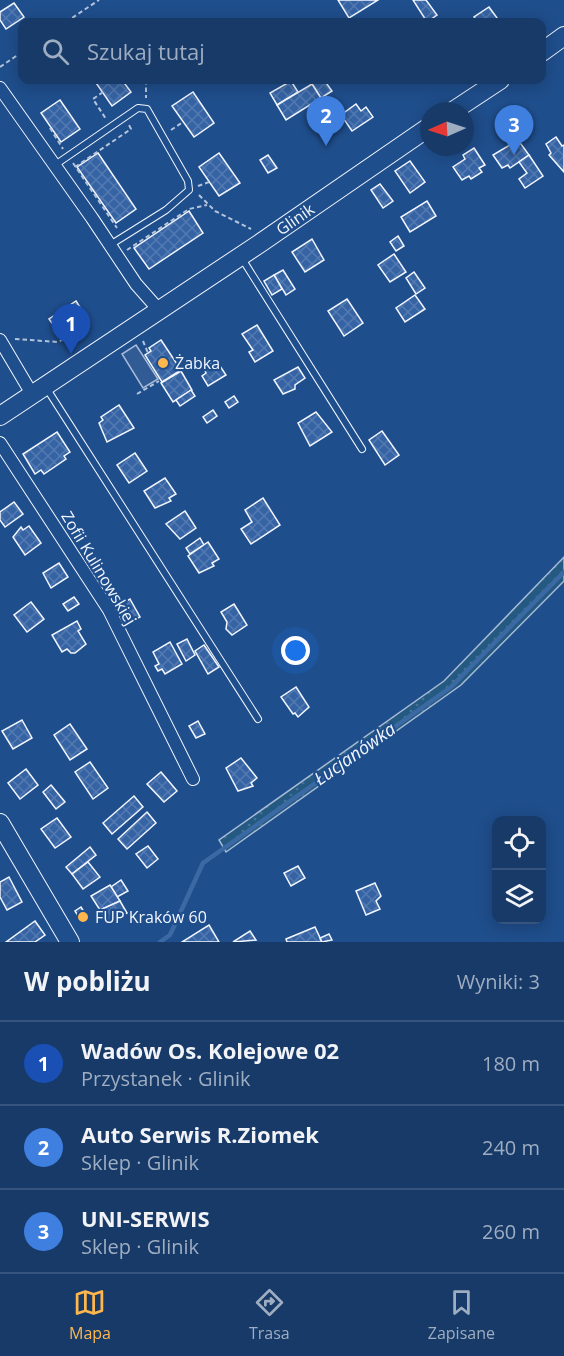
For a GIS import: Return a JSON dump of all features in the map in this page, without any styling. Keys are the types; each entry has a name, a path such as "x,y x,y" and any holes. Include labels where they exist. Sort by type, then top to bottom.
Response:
{"street":[{"path":"546,49 564,36"},
{"path":"467,102 494,84"},
{"path":"0,88 136,284 159,310"},
{"name":"Glinik","path":"0,416 241,256 420,133"},
{"path":"5,339 38,390"},
{"name":"Zofii Kulinowskiej","path":"0,443 108,610 193,780"},
{"path":"0,823 70,942"}],"lane":[{"path":"55,165 138,108 145,107 164,135 192,189 166,210 123,236 114,251"},
{"path":"241,256 362,449"},
{"path":"38,390 258,719"}],"path":[{"path":"72,18 99,0"},
{"path":"0,68 18,55"},
{"path":"145,107 146,84"},
{"path":"103,92 93,99 111,126"},
{"path":"75,167 131,129 125,117"},
{"path":"164,135 183,122"},
{"path":"50,128 123,236"},
{"path":"209,182 192,189 207,205 251,230"},
{"path":"114,251 189,209 207,205"},
{"path":"5,339 58,342 79,331 76,328"},
{"path":"139,333 148,353"},
{"path":"69,336 75,346"},
{"path":"137,394 159,381"}],"shaded area":[{"path":"136,345 158,379 143,388 122,354"},
{"path":"564,557 564,581 461,685 226,852 219,840 444,681"}],"building":[{"path":"338,0 378,0 349,18"},
{"path":"413,0 426,0 437,15 433,18 424,18"},
{"path":"14,3 24,17 18,18 18,21 6,29 0,20 0,12"},
{"path":"489,7 497,18 475,18"},
{"path":"97,84 125,84 131,92 112,106"},
{"path":"286,84 293,84 298,92 277,105 270,93"},
{"path":"312,84 327,84 332,91 321,98"},
{"path":"312,84 321,98 286,120 277,105"},
{"path":"193,92 214,123 194,137 172,106"},
{"path":"60,100 80,129 61,142 41,113"},
{"path":"356,104 361,111 366,107 373,117 352,131 341,115"},
{"path":"556,137 562,146 564,145 564,172 549,155 551,153 546,144"},
{"path":"518,140 529,155 510,168 508,165 502,168 493,155"},
{"path":"474,148 485,165 479,168 482,172 471,179 469,176 462,180 453,167 465,159 464,156 474,156"},
{"path":"98,153 136,209 116,223 77,167"},
{"path":"219,153 240,183 219,196 199,167"},
{"path":"268,155 277,168 268,173 260,160"},
{"path":"529,155 543,176 525,188 519,179 527,173 519,162"},
{"path":"410,161 425,182 410,193 395,171"},
{"path":"380,184 393,201 383,208 371,190"},
{"path":"427,201 436,216 410,232 401,217"},
{"path":"189,211 203,233 149,269 134,248"},
{"path":"398,236 404,246 396,251 390,242"},
{"path":"312,239 324,260 305,272 292,252"},
{"path":"394,254 406,272 390,282 378,265"},
{"path":"283,270 295,289 286,295 274,275"},
{"path":"414,272 425,288 416,294 406,278"},
{"path":"274,275 282,289 272,295 264,281"},
{"path":"415,295 425,309 405,322 396,308"},
{"path":"347,299 363,323 344,336 328,311"},
{"path":"76,301 88,320 62,338 49,319"},
{"path":"257,325 273,351 255,362 249,352 253,350 242,334"},
{"name":"Żabka","path":"161,340 181,370 162,382 145,355 151,351 149,348"},
{"path":"216,360 226,375 208,386 202,376 206,373 204,368"},
{"path":"298,367 305,378 295,385 295,389 283,394 274,380"},
{"path":"181,371 192,390 173,402 161,383"},
{"path":"191,390 195,396 180,406 176,400"},
{"path":"234,396 238,402 229,408 225,402"},
{"path":"119,405 134,428 107,442 99,423 103,420 101,417"},
{"path":"213,410 217,416 207,423 203,417"},
{"path":"316,412 332,432 310,446 298,423"},
{"path":"382,431 399,455 385,465 369,440"},
{"path":"57,432 70,452 64,456 66,459 44,474 41,470 35,474 23,454"},
{"path":"135,453 147,471 129,483 117,465"},
{"path":"165,478 176,494 169,498 171,501 155,508 144,491"},
{"path":"263,498 280,525 251,544 241,529 252,522 245,510"},
{"path":"14,502 23,514 5,527 0,520 0,512"},
{"path":"185,511 196,528 180,539 166,524"},
{"path":"29,526 41,543 25,555 13,537 21,527 23,530"},
{"path":"200,538 204,545 190,554 186,548"},
{"path":"208,542 219,559 212,563 214,566 199,573 188,556"},
{"path":"59,563 68,577 51,588 43,573"},
{"path":"74,597 79,604 68,611 63,604"},
{"path":"130,599 140,617 126,625 116,607"},
{"path":"31,602 44,619 27,632 14,615"},
{"path":"234,604 247,625 232,635 226,629 227,622 221,612"},
{"path":"77,621 81,629 78,631 86,644 75,653 67,649 62,652 52,635"},
{"path":"187,639 195,655 186,661 177,644"},
{"path":"170,642 182,664 165,674 162,669 158,671 155,666 159,664 153,652"},
{"path":"204,645 219,667 208,674 195,651"},
{"path":"296,687 309,707 298,717 295,713 293,714 281,697"},
{"path":"22,720 32,738 13,749 2,731"},
{"path":"198,721 205,734 196,738 189,726"},
{"path":"70,724 87,749 70,760 54,735"},
{"path":"241,758 257,778 251,783 253,786 238,791 226,768"},
{"path":"90,762 108,788 93,799 75,772"},
{"path":"26,769 38,785 20,799 8,783"},
{"path":"161,772 177,791 164,802 147,784"},
{"path":"51,785 65,802 56,809 43,792"},
{"path":"134,796 143,807 112,834 103,823"},
{"path":"147,812 156,823 127,849 118,839"},
{"path":"57,818 71,837 55,848 41,829"},
{"path":"148,846 158,859 147,868 136,854"},
{"path":"90,847 96,855 72,874 66,867"},
{"path":"88,862 100,877 83,889 72,874"},
{"path":"298,866 305,878 291,886 284,873"},
{"path":"9,877 22,902 7,910 0,897 0,882"},
{"path":"121,880 128,891 117,897 111,887"},
{"path":"375,883 381,896 376,901 380,909 366,915 356,891"},
{"path":"110,885 120,901 100,910 91,896"},
{"path":"120,901 127,913 108,924 100,910"},
{"path":"81,907 87,917 81,921 75,911"},
{"path":"35,921 45,935 35,942 6,942"},
{"path":"209,925 219,942 182,942"},
{"path":"315,927 322,942 287,942 286,939"},
{"path":"250,931 256,940 233,942"},
{"path":"329,934 332,940 322,942 320,938"}],"waterway":[{"name":"Łucjanówka","path":"160,942 170,935 203,863 451,687 564,572"}],"place":[{"name":"Auto Serwis R.Ziomek","path":"326,146"},
{"name":"UNI-SERWIS","path":"514,155"},
{"name":"Wadów Os. Kolejowe 02","path":"71,354"},
{"name":"Żabka","path":"163,363"},
{"name":"FUP Kraków 60","path":"83,917"}]}
